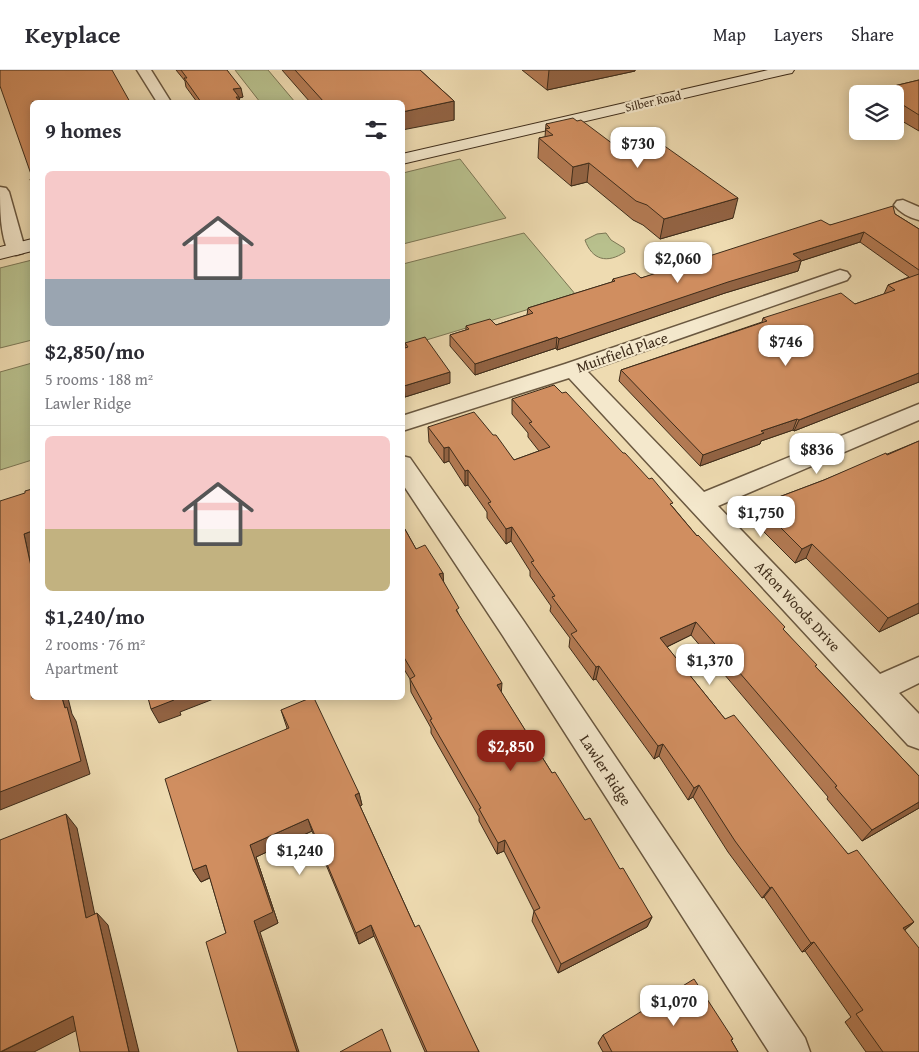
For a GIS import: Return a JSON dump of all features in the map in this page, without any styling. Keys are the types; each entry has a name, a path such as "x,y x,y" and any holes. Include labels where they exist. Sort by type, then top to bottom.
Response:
{"street":[{"path":"144,70 163,100"},
{"name":"Silber Road","path":"405,158 787,70"},
{"path":"0,192 16,249"},
{"path":"903,206 919,214"},
{"name":"Muirfield Place","path":"405,423 573,369 840,276"},
{"name":"Afton Woods Drive","path":"573,369 919,735"},
{"path":"701,504 919,411"},
{"name":"Lawler Ridge","path":"405,468 513,628 791,1052"},
{"path":"877,690 919,669"}],"green space":[{"path":"235,70 268,70 293,100 258,100"},
{"path":"460,159 506,218 405,243 405,173"},
{"path":"524,233 576,295 405,346 405,263"},
{"path":"606,233 611,240 624,248 625,252 606,259 596,256 592,252 585,240 597,234"},
{"path":"30,260 30,340 0,348 0,268"},
{"path":"30,364 30,461 0,470 0,372"}],"building":[{"path":"0,70 112,70 129,100 30,100 30,171 0,86"},
{"path":"181,70 227,70 241,88 233,89 239,97 236,97 238,100 200,100 184,78 187,78"},
{"path":"295,70 420,70 454,101 405,111 405,100 322,100"},
{"path":"919,80 919,115 904,106 904,85 898,85"},
{"path":"573,118 577,121 581,120 613,144 649,135 738,198 664,219 647,205 636,201 589,163 573,167 539,138 553,135 545,129 550,128 546,124"},
{"path":"893,206 895,214 919,229 919,270 864,232 793,254 801,260 728,282 559,339 557,337 475,364 450,335 469,329 466,326 490,319 496,325 533,313 528,308 615,281 613,279 635,273 641,278 821,220 830,225"},
{"path":"919,274 919,373 799,420 797,419 761,431 764,433 703,455 621,370 767,321 763,318 841,293 855,304 895,290 888,285"},
{"path":"425,337 450,372 405,386 405,348 408,347 405,343"},
{"path":"554,385 562,393 566,392 649,479 652,478 673,503 670,504 697,536 785,627 783,629 817,665 815,666 919,776 919,802 872,830 835,787 837,786 696,622 660,638 725,719 734,715 848,854 857,850 914,922 903,928 919,948 919,1052 883,1052 856,1014 863,1010 814,942 811,943 772,887 770,888 735,841 699,785 694,788 663,744 658,746 599,666 596,667 571,634 577,631 552,597 555,596 531,562 534,561 512,527 506,529 488,503 491,502 468,470 465,471 449,447 444,448 428,427 474,412 493,435 496,435 514,460 550,447 529,423 532,422 512,399"},
{"path":"919,441 919,603 888,618 812,544 802,549 768,515 780,510 771,500"},
{"path":"30,490 30,532 24,534 30,562 30,700 63,700 65,708 67,707 81,761 0,792 0,501 25,493 25,491"},
{"path":"405,529 416,549 425,545 443,573 439,574 459,608 456,610 502,683 497,685 552,773 555,772 585,820 590,818 620,869 623,868 652,917 561,964 534,911 540,908 505,840 498,843 479,809 481,808 430,720 432,719 410,679 415,676 405,659"},
{"path":"149,700 174,700 151,709"},
{"path":"305,700 315,700 359,793 355,795 415,927 419,925 479,1052 427,1052 371,925 356,933 308,819 250,845 273,912 254,921 297,1052 238,1052 206,942 226,933 206,865 193,870 165,779 289,728 281,710"},
{"path":"66,814 86,918 97,913 129,1052 80,1052 73,1016 0,1052 0,840"},
{"path":"694,979 733,1039 731,1040 738,1052 612,1052 603,1035"},
{"path":"382,1029 391,1052 340,1052"}]}
